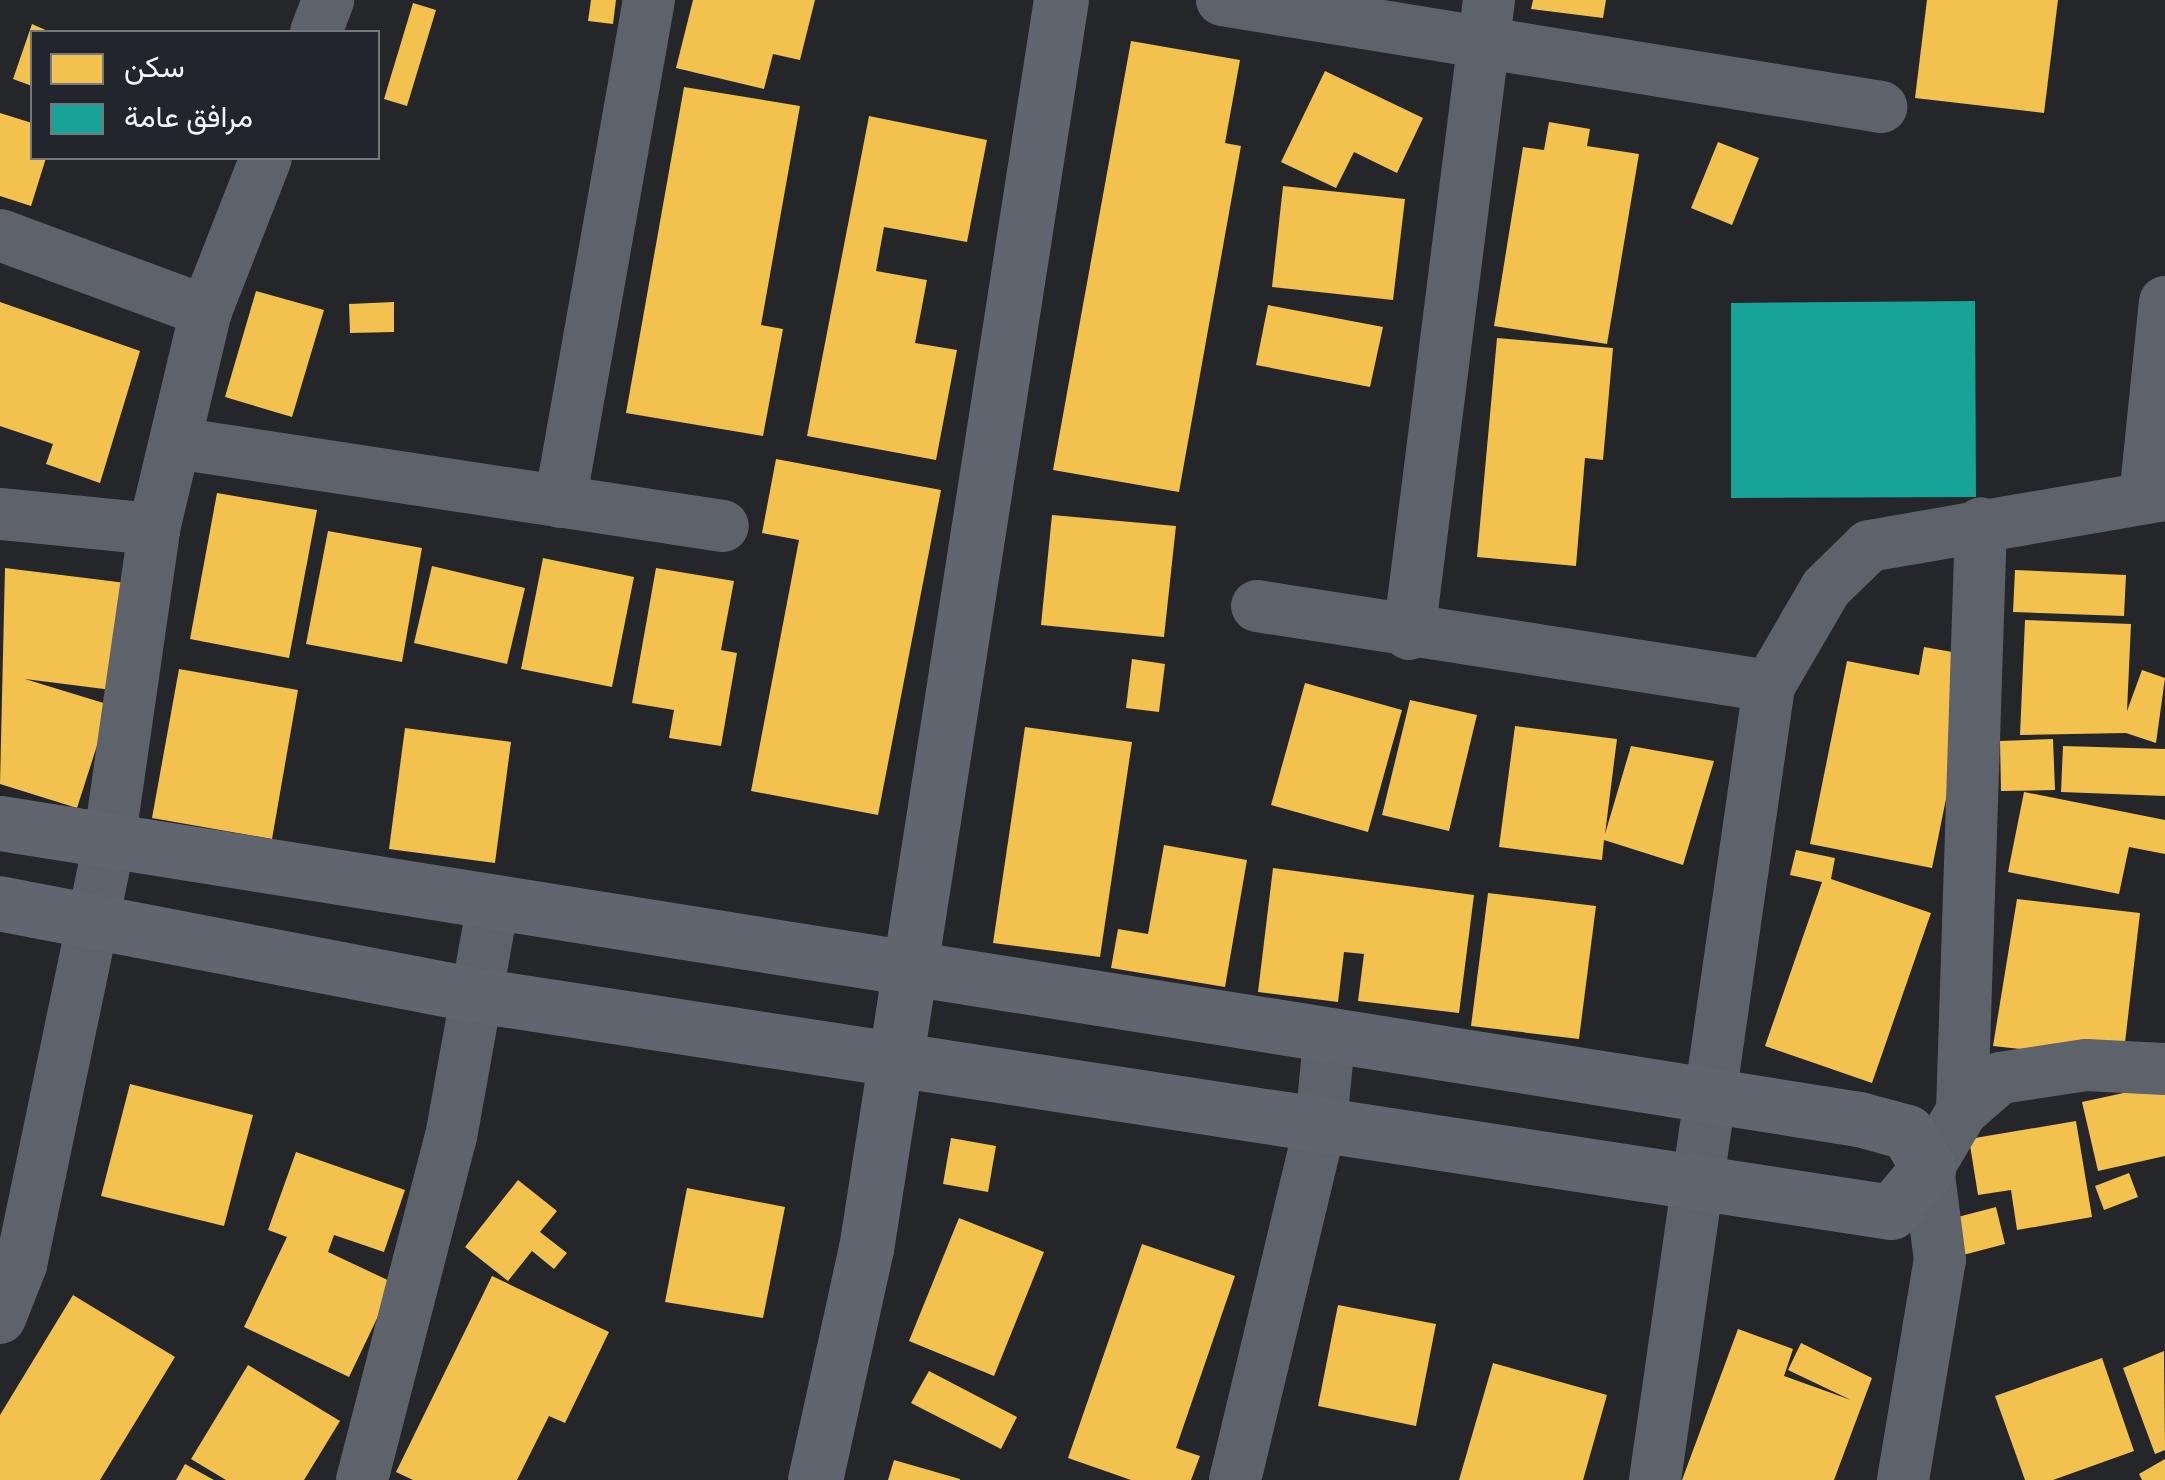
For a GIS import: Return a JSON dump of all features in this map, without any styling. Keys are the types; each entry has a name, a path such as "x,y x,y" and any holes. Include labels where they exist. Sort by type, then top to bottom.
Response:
{"street":[{"path":"317,30 328,0"},
{"path":"560,502 649,0"},
{"path":"815,1480 898,1053 1061,0"},
{"path":"1222,0 1486,21 1881,108"},
{"path":"1409,634 1486,21"},
{"path":"0,1318 21,1266 109,843 154,529 206,310 265,160"},
{"path":"0,235 206,310"},
{"path":"1655,1480 1769,686 1816,618 1826,588 1868,546 1980,522 2155,496 2165,302"},
{"path":"176,442 723,526"},
{"path":"0,514 154,529"},
{"path":"1962,1111 1980,522"},
{"path":"1257,606 1409,634 1769,686"},
{"path":"0,823 492,908 911,968 1329,1041 1712,1093 1908,1132 1928,1168 1940,1260 1903,1480"},
{"path":"0,903 476,995 898,1053 1891,1212 1928,1168 1962,1111 2000,1078 2086,1066 2165,1069"},
{"path":"362,1480 451,1137 492,908"},
{"path":"1235,1480 1320,1123 1329,1041"}],"building: سكن":[{"path":"591,0 616,0 613,24 588,21"},
{"path":"693,0 815,0 800,60 773,54 764,89 676,68"},
{"path":"1533,0 1606,0 1603,18 1531,9"},
{"path":"1927,0 2058,0 2044,113 1915,98"},
{"path":"413,3 436,10 407,106 384,99"},
{"path":"32,24 46,30 30,30 30,85 13,79"},
{"path":"1131,41 1240,60 1225,143 1241,146 1179,492 1053,470"},
{"path":"1325,71 1423,118 1397,173 1354,152 1336,188 1281,162"},
{"path":"684,87 800,106 761,325 783,329 763,436 626,413"},
{"path":"0,113 30,122 30,160 45,160 31,206 0,196"},
{"path":"869,116 987,140 967,242 884,227 876,271 927,280 915,343 957,350 936,460 807,436"},
{"path":"1549,122 1590,129 1587,146 1639,154 1607,344 1494,326 1523,147 1544,150"},
{"path":"1718,142 1759,158 1732,225 1691,208"},
{"path":"1283,186 1405,199 1393,300 1272,287"},
{"path":"256,291 324,310 292,417 225,397"},
{"path":"0,302 140,351 100,483 46,464 53,444 0,426"},
{"path":"394,302 394,332 350,333 349,304"},
{"path":"1268,305 1383,327 1370,387 1256,365"},
{"path":"1497,338 1613,348 1603,460 1585,458 1576,566 1477,557"},
{"path":"776,459 941,490 878,815 751,791 799,540 762,533"},
{"path":"217,493 317,510 289,658 190,639"},
{"path":"1052,515 1176,526 1164,637 1041,625"},
{"path":"328,531 422,548 402,662 306,644"},
{"path":"543,558 634,577 612,687 521,669"},
{"path":"432,566 525,588 507,664 414,643"},
{"path":"5,568 126,583 112,690 25,679 110,705 77,808 0,784"},
{"path":"656,568 734,581 721,650 737,653 721,746 669,738 674,710 632,703"},
{"path":"2015,570 2126,575 2124,616 2013,612"},
{"path":"2025,620 2131,624 2127,711 2142,670 2165,678 2156,743 2126,733 2020,735"},
{"path":"1924,647 1975,656 1932,868 1810,844 1847,661 1919,675"},
{"path":"1132,659 1165,664 1159,712 1126,708"},
{"path":"179,669 298,690 272,839 152,818"},
{"path":"1305,683 1402,710 1368,832 1271,805"},
{"path":"1410,700 1477,715 1449,831 1382,815"},
{"path":"1515,726 1617,739 1605,834 1631,746 1714,761 1683,865 1604,840 1602,860 1499,847"},
{"path":"1025,727 1132,742 1100,957 993,943"},
{"path":"405,728 511,742 495,863 389,849"},
{"path":"2053,739 2055,790 2001,791 2000,741"},
{"path":"2063,746 2165,749 2165,796 2061,792"},
{"path":"2024,792 2165,820 2165,854 2129,847 2119,894 2008,872"},
{"path":"1164,845 1247,860 1225,987 1111,968 1118,929 1148,934"},
{"path":"1796,850 1835,858 1831,879 1931,913 1872,1083 1765,1046 1822,882 1790,875"},
{"path":"1273,868 1474,895 1459,1013 1358,1001 1364,954 1344,952 1338,1002 1258,992"},
{"path":"1488,893 1596,906 1579,1039 1471,1026"},
{"path":"2017,899 2140,913 2123,1060 1993,1046"},
{"path":"130,1084 253,1115 224,1226 101,1196"},
{"path":"2165,1084 2165,1156 2098,1171 2082,1102"},
{"path":"2076,1121 2092,1217 2017,1230 2011,1190 1978,1195 1969,1139"},
{"path":"951,1138 996,1146 988,1192 943,1184"},
{"path":"296,1152 405,1190 384,1252 334,1235 328,1252 394,1283 349,1377 244,1327 287,1237 268,1230"},
{"path":"2129,1173 2138,1197 2104,1210 2095,1186"},
{"path":"518,1180 557,1211 540,1232 567,1253 554,1269 532,1251 508,1281 465,1247"},
{"path":"687,1188 785,1207 763,1318 665,1302"},
{"path":"1996,1207 2005,1244 1963,1255 1954,1218"},
{"path":"959,1218 1044,1252 994,1376 909,1341"},
{"path":"1142,1244 1235,1276 1176,1448 1200,1456 1191,1480 1131,1480 1068,1458"},
{"path":"492,1276 609,1332 565,1423 549,1416 517,1480 413,1480 396,1472"},
{"path":"73,1295 175,1357 100,1480 0,1480 0,1415"},
{"path":"1338,1305 1436,1324 1416,1426 1318,1406"},
{"path":"1738,1329 1793,1349 1784,1376 1851,1400 1788,1370 1801,1343 1872,1378 1834,1480 1682,1480"},
{"path":"2164,1351 2165,1450 2155,1454 2123,1368"},
{"path":"2102,1358 2134,1451 2053,1480 2025,1480 1995,1396"},
{"path":"1493,1363 1607,1395 1583,1480 1459,1480"},
{"path":"248,1365 340,1421 304,1480 226,1480 191,1459"},
{"path":"929,1371 1017,1417 1001,1449 911,1403"},
{"path":"2165,1459 2165,1480 2142,1480 2139,1474"},
{"path":"894,1460 960,1479 960,1480 888,1480"},
{"path":"185,1464 214,1480 176,1480"}],"building: مرافق عامة":[{"path":"1975,301 1976,497 1731,498 1731,303"}]}
